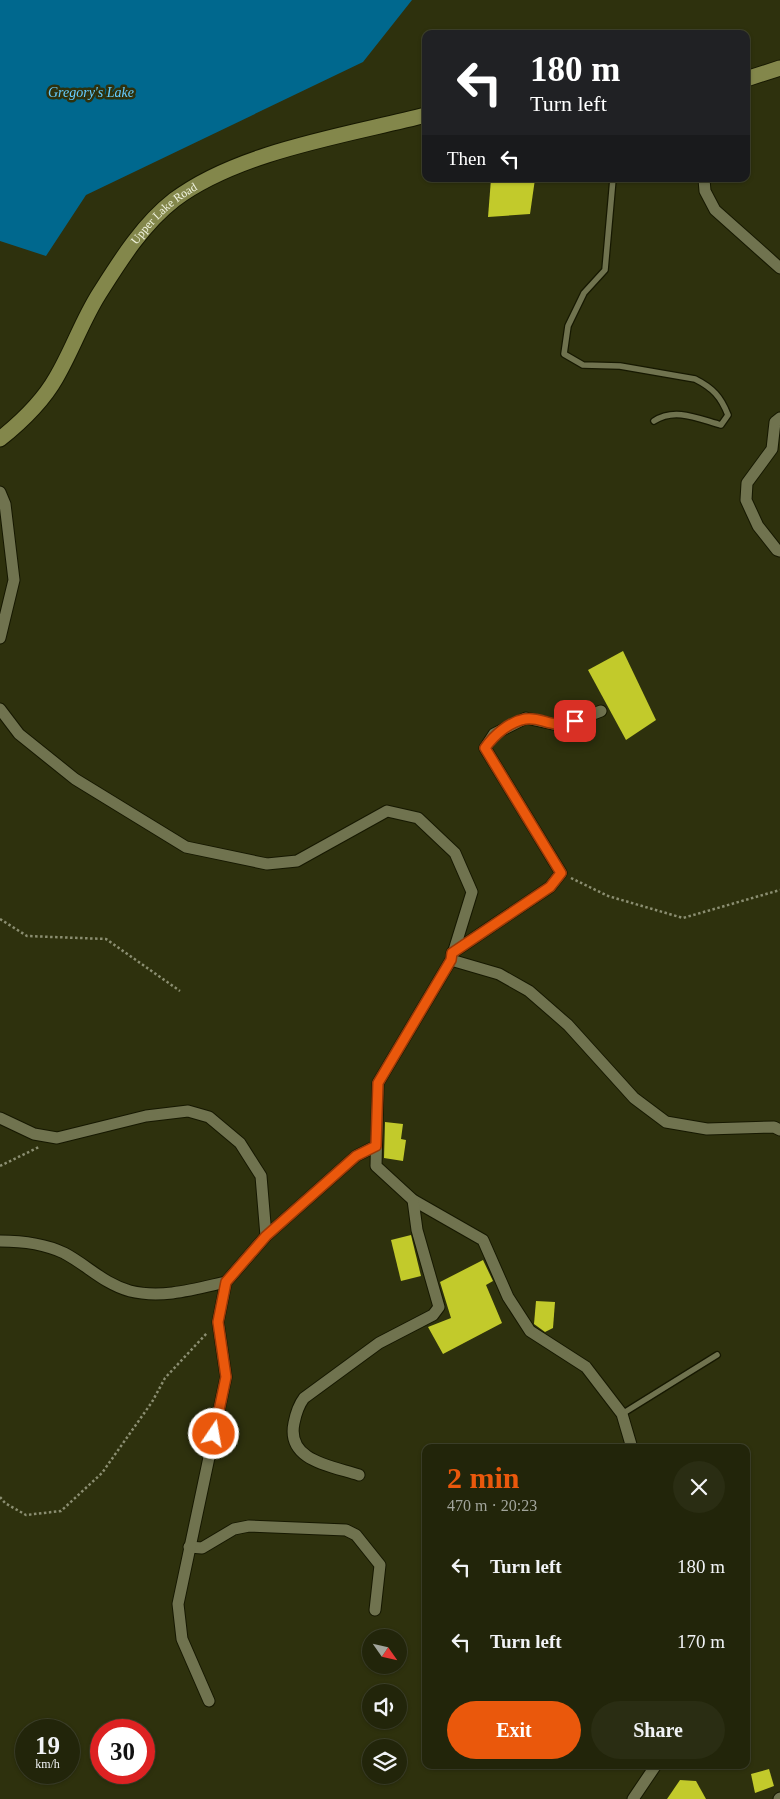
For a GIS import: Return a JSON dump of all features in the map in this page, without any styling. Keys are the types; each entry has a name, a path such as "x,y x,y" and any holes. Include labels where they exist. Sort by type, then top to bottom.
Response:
{"street":[{"path":"750,79 780,68"},
{"name":"Upper Lake Road","path":"0,439 17,425 55,380 98,296 134,240 174,200 214,176 274,153 422,116"},
{"path":"704,182 705,191 715,210 780,268"},
{"path":"780,418 775,422 772,449 747,483 746,500 758,526 777,550 780,551"},
{"path":"0,492 6,504 14,580 0,638"},
{"path":"0,709 19,734 75,779 186,847 267,864 297,861 387,811 418,818 455,853 472,892 452,956 378,1083 376,1166 413,1200 483,1240 508,1297 530,1331 586,1367 622,1414 631,1444"},
{"path":"452,956 550,887 561,873 485,748 494,734 526,718 562,726 601,710"},
{"path":"452,956 499,974 529,991 568,1025 634,1098 666,1122 707,1129 774,1127 780,1130"},
{"path":"0,1118 34,1134 57,1138 146,1116 188,1111 209,1117 240,1144 261,1176 266,1236"},
{"path":"210,1700 182,1639 178,1604 226,1377 218,1322 226,1282 266,1236 356,1156 376,1146"},
{"path":"359,1474 307,1459 295,1444 293,1428 298,1406 304,1398 379,1343 433,1315 439,1307 417,1230 413,1200"},
{"path":"0,1241 29,1241 64,1253 104,1281 131,1291 172,1294 226,1282"},
{"path":"189,1547 202,1548 234,1529 249,1526 346,1530 356,1535 380,1565 375,1610"},
{"path":"633,1799 653,1769"}],"lane":[{"path":"613,182 605,270 584,293 568,326 564,354 583,365 620,366 695,379 707,384 721,397 728,416 721,425 677,413 662,415 654,421"},
{"path":"622,1414 717,1355"}],"path":[{"path":"561,873 608,896 683,918 780,890"},
{"path":"0,919 27,936 106,939 180,991"},
{"path":"0,1166 57,1138"},
{"path":"0,1497 5,1503 26,1515 61,1511 102,1474 152,1402 165,1378 218,1322"}],"water":[{"name":"Gregory's Lake","path":"0,0 412,0 363,62 86,195 46,256 0,241"}],"building":[{"path":"491,182 535,182 530,214 488,217"},
{"path":"623,651 656,720 626,740 588,670"},
{"path":"385,1122 403,1124 401,1139 406,1140 403,1161 384,1158"},
{"path":"411,1235 421,1276 401,1281 391,1240"},
{"path":"483,1260 493,1281 486,1285 502,1323 443,1354 428,1327 451,1318 440,1282"},
{"path":"536,1301 555,1302 553,1328 545,1332 534,1324"},
{"path":"769,1769 774,1786 755,1793 751,1774"},
{"path":"680,1780 696,1781 706,1799 667,1799"}],"route":[{"path":"214,1434 226,1377 218,1322 226,1282 266,1236 356,1156 376,1146 378,1083 451,960 452,953 550,887 561,873 485,748 494,734 526,718 562,726 575,721"}]}
